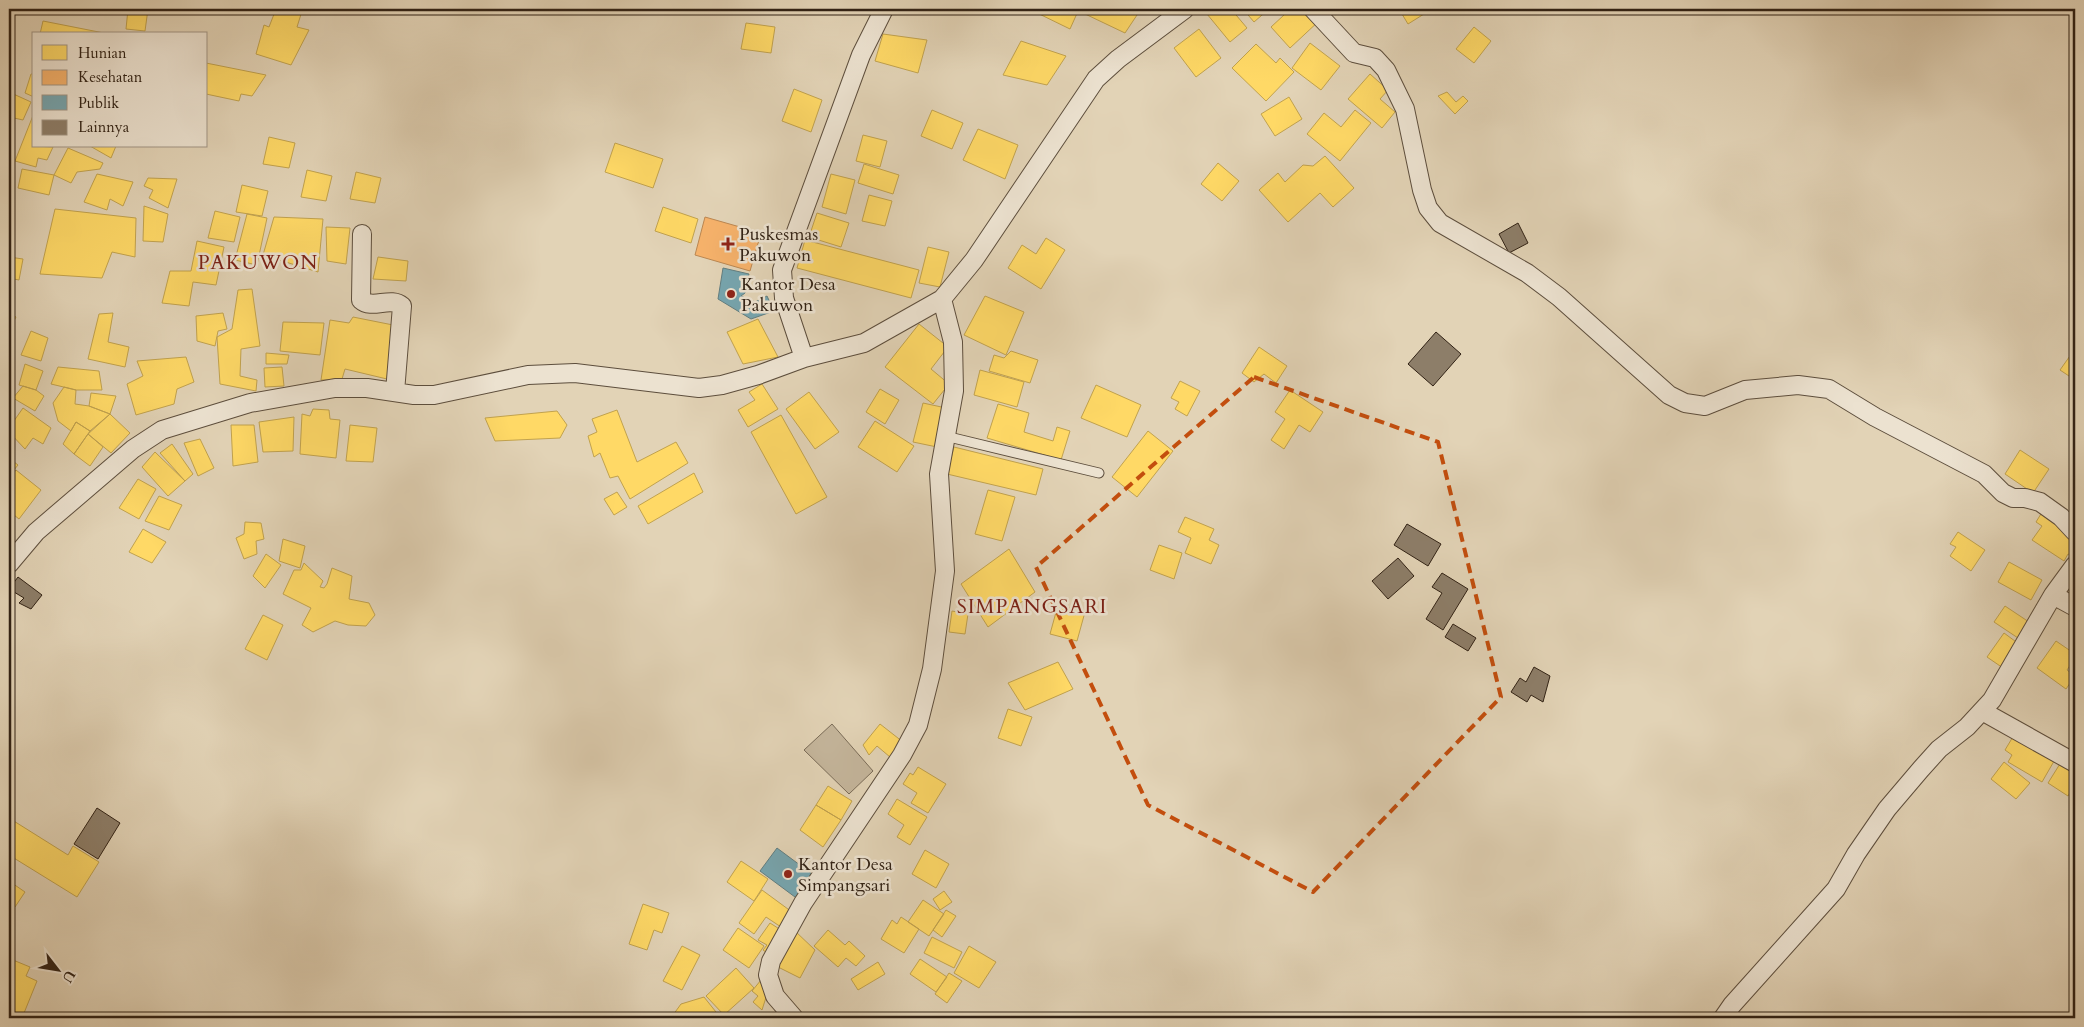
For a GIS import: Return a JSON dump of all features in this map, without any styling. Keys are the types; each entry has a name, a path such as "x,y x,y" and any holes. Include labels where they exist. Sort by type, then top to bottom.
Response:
{"street":[{"path":"804,358 784,298 782,270 861,55 884,9"},
{"path":"9,564 36,532 133,449 162,430 250,403 335,388 367,388 434,396 528,375 575,373 699,388 722,385 758,375 804,358 864,343 942,299 974,260 1096,78 1118,59 1185,9"},
{"path":"1313,9 1354,53 1375,58 1386,70 1405,109 1422,190 1428,208 1440,223 1534,278 1560,297 1669,395 1685,402 1705,406 1745,390 1798,385 1828,390 1984,474 2003,493 2013,498 2025,498 2040,502 2061,517 2075,532"},
{"path":"362,234 361,300 367,304 398,303 402,306 395,392"},
{"path":"794,1018 775,996 768,975 771,961 803,904 902,755 918,725 932,669 945,571 939,474 954,391 953,342 942,299"},
{"path":"1723,1018 1732,1004 1836,889 1856,854 1892,803 1939,749 1967,727 1992,700 2053,595 2075,565"},
{"path":"2053,595 2075,607"},
{"path":"1982,711 2075,763"}],"lane":[{"path":"945,436 1099,473"}],"highlighted area":[{"path":"1254,377 1438,442 1501,697 1313,892 1148,805 1036,567"}],"shaded area":[{"path":"832,724 873,771 849,794 804,750"}],"building: Hunian":[{"path":"128,9 148,9 145,31 126,29"},
{"path":"276,9 302,11 297,27 309,30 291,65 256,54 264,25 269,27"},
{"path":"1029,9 1079,9 1070,29"},
{"path":"1085,9 1141,9 1125,33 1083,13"},
{"path":"1213,9 1231,9 1247,28 1230,42 1207,14"},
{"path":"1243,9 1269,9 1254,22"},
{"path":"1278,9 1309,9 1320,20 1290,48 1271,27 1284,15"},
{"path":"1330,9 1343,9 1335,15"},
{"path":"1399,9 1432,9 1408,24"},
{"path":"43,21 99,32 40,32"},
{"path":"746,23 775,27 771,53 741,49"},
{"path":"1474,27 1491,41 1474,63 1456,49"},
{"path":"1199,29 1221,58 1196,77 1174,48"},
{"path":"883,34 927,40 918,73 875,61"},
{"path":"1021,41 1066,56 1047,85 1003,75"},
{"path":"1310,43 1340,66 1321,90 1292,68"},
{"path":"1256,44 1276,63 1280,58 1294,72 1266,101 1232,68"},
{"path":"208,63 266,75 252,96 241,94 239,101 208,94"},
{"path":"31,74 32,74 32,96 25,93"},
{"path":"1370,74 1388,90 1380,99 1395,112 1382,128 1348,99"},
{"path":"794,89 822,100 811,132 782,121"},
{"path":"9,92 31,102 23,120 14,118 9,129"},
{"path":"1447,92 1456,102 1463,96 1468,101 1455,114 1438,96"},
{"path":"1289,97 1302,119 1275,136 1261,114"},
{"path":"932,110 963,123 952,149 921,136"},
{"path":"1355,110 1371,123 1340,161 1307,134 1324,113 1341,127"},
{"path":"32,118 32,148 53,148 47,160 38,158 36,167 15,161"},
{"path":"978,129 1018,145 1005,179 963,160"},
{"path":"863,135 887,141 880,167 856,161"},
{"path":"269,137 295,143 289,168 263,164"},
{"path":"615,143 663,159 653,188 605,172"},
{"path":"68,148 103,163 100,169 77,172 71,183 54,175"},
{"path":"94,148 115,148 111,158"},
{"path":"1325,156 1354,188 1333,207 1320,193 1288,222 1259,190 1278,173 1285,182 1303,165 1313,166"},
{"path":"1218,163 1239,181 1222,201 1201,184"},
{"path":"864,164 899,175 893,194 858,183"},
{"path":"9,167 13,168 13,199 9,199"},
{"path":"22,169 54,175 49,195 18,188"},
{"path":"307,170 332,176 326,201 301,197"},
{"path":"356,172 381,178 375,203 350,199"},
{"path":"97,174 133,182 123,206 110,199 107,210 84,202"},
{"path":"831,174 855,180 846,214 822,207"},
{"path":"148,178 177,179 168,208 149,198 153,190 144,186"},
{"path":"242,185 268,191 262,216 236,212"},
{"path":"869,195 892,201 885,226 862,221"},
{"path":"144,206 168,214 163,242 143,241"},
{"path":"663,207 698,219 691,243 655,231"},
{"path":"55,209 136,218 135,257 112,252 102,278 40,274"},
{"path":"215,211 240,217 234,242 208,238"},
{"path":"817,213 849,223 841,247 809,237"},
{"path":"247,214 267,218 257,265 235,260"},
{"path":"274,217 323,219 318,272 263,255"},
{"path":"326,227 350,228 346,264 327,261"},
{"path":"1046,238 1065,250 1041,289 1008,268 1022,245 1036,254"},
{"path":"805,240 919,270 911,298 797,268"},
{"path":"197,241 224,247 216,285 193,282 189,306 162,303 170,271 191,271"},
{"path":"928,247 949,252 940,287 919,283"},
{"path":"9,257 23,259 19,280 9,278"},
{"path":"378,257 408,261 406,281 373,279"},
{"path":"252,289 260,346 241,349 240,376 257,380 256,391 220,384 217,337 232,329 238,290"},
{"path":"985,296 1024,312 1006,355 964,335"},
{"path":"9,312 16,317 9,330"},
{"path":"113,313 108,342 129,347 125,367 88,359 99,314"},
{"path":"223,313 227,329 218,331 215,346 197,341 196,316"},
{"path":"353,317 393,325 387,379 345,369 342,379 321,380 330,320 349,323"},
{"path":"758,319 778,357 743,364 727,332"},
{"path":"283,322 324,323 320,355 280,351"},
{"path":"919,324 948,347 931,369 949,384 933,404 885,367"},
{"path":"31,331 48,338 41,361 21,355"},
{"path":"1259,347 1287,366 1276,383 1264,374 1254,382 1242,373"},
{"path":"1011,351 1038,360 1030,383 989,371 994,355 1004,358"},
{"path":"266,353 289,355 287,364 266,364"},
{"path":"2072,353 2075,355 2075,373 2072,378 2060,370"},
{"path":"186,357 194,382 177,389 174,404 136,415 127,384 143,376 137,361"},
{"path":"25,364 43,371 36,390 19,385"},
{"path":"58,367 99,371 102,390 76,390 51,384"},
{"path":"282,367 284,386 265,387 264,368"},
{"path":"980,370 1024,382 1017,407 974,395"},
{"path":"1180,381 1200,391 1187,416 1175,409 1179,402 1171,398"},
{"path":"762,384 778,409 748,427 738,410 755,400 749,392"},
{"path":"1096,385 1141,405 1127,437 1081,418"},
{"path":"23,386 36,390 44,396 35,411 13,398"},
{"path":"64,387 76,390 75,404 89,406 110,414 90,431 76,422 71,431 58,421 53,403"},
{"path":"880,389 899,400 885,424 866,412"},
{"path":"1290,390 1323,412 1310,432 1299,425 1284,449 1271,440 1285,419 1275,412"},
{"path":"809,392 839,432 815,449 786,409"},
{"path":"91,393 116,396 110,414 89,406"},
{"path":"2075,396 2075,409 2069,404"},
{"path":"923,403 946,408 937,447 913,442"},
{"path":"998,404 1029,413 1024,432 1053,441 1057,427 1070,431 1061,460 987,438"},
{"path":"23,408 51,428 43,444 33,438 25,449 9,432 9,428"},
{"path":"313,409 329,410 330,419 340,420 336,458 300,454 302,414 310,416"},
{"path":"617,410 637,462 676,442 688,463 630,499 618,476 610,478 600,453 594,457 588,436 597,432 592,419"},
{"path":"557,411 567,425 560,438 495,441 485,418"},
{"path":"110,414 130,433 111,453 88,434"},
{"path":"781,415 827,497 796,514 751,432"},
{"path":"294,417 293,451 263,452 259,422"},
{"path":"875,421 914,446 897,472 858,447"},
{"path":"76,422 90,431 74,454 63,444"},
{"path":"231,425 254,425 258,462 233,466"},
{"path":"350,425 377,428 373,462 346,461"},
{"path":"1148,431 1173,451 1137,497 1112,477"},
{"path":"88,434 103,447 90,466 74,454"},
{"path":"200,439 214,468 198,476 184,443"},
{"path":"172,444 193,474 185,481 160,453"},
{"path":"954,447 1043,469 1036,495 947,474"},
{"path":"2020,450 2049,469 2033,493 2005,474"},
{"path":"155,452 185,481 168,496 142,467"},
{"path":"9,458 18,465 9,476"},
{"path":"16,470 41,490 19,519 9,511 9,479"},
{"path":"694,473 703,492 648,524 638,506"},
{"path":"138,479 156,489 139,519 119,508"},
{"path":"988,490 1015,497 1002,541 975,534"},
{"path":"617,492 627,507 614,515 604,499"},
{"path":"159,496 182,505 169,530 145,521"},
{"path":"2044,509 2075,537 2075,553 2073,556 2068,554 2064,561 2032,540 2042,526 2036,522"},
{"path":"1185,517 1214,529 1209,540 1219,545 1211,564 1185,553 1191,538 1178,532"},
{"path":"245,522 261,523 264,539 256,541 257,554 244,559 236,538 244,534"},
{"path":"143,529 166,542 152,563 129,552"},
{"path":"1958,532 1985,550 1971,571 1950,556 1956,547 1950,544"},
{"path":"283,539 305,546 300,568 279,561"},
{"path":"1159,545 1182,553 1174,579 1150,570"},
{"path":"1009,549 1035,592 988,627 961,584"},
{"path":"266,554 281,565 265,588 253,576"},
{"path":"2009,562 2042,580 2031,600 1998,582"},
{"path":"304,563 323,581 320,587 324,588 327,584 332,568 352,576 349,599 369,603 375,615 366,626 348,625 335,621 313,632 302,625 311,608 283,594 294,570 301,570"},
{"path":"1058,605 1085,612 1077,641 1050,634"},
{"path":"2005,606 2029,622 2018,638 1994,622"},
{"path":"952,611 968,614 965,634 949,632"},
{"path":"263,615 283,625 267,660 245,649"},
{"path":"2004,633 2019,644 2003,668 1987,657"},
{"path":"2056,641 2075,654 2075,658 2067,670 2075,676 2066,689 2037,668"},
{"path":"1058,662 1073,689 1025,710 1008,683"},
{"path":"1008,709 1032,717 1021,746 998,738"},
{"path":"880,724 903,742 890,757 877,746 869,755 863,745"},
{"path":"2014,735 2057,756 2042,782 2008,762 2012,755 2005,750"},
{"path":"2063,759 2075,766 2075,784 2068,796 2048,783"},
{"path":"2004,762 2030,783 2016,799 1991,779"},
{"path":"918,767 946,784 928,813 911,803 917,793 903,784 910,773 913,775"},
{"path":"828,786 852,801 841,820 816,805"},
{"path":"897,799 927,817 910,845 897,837 904,825 888,814"},
{"path":"816,805 841,820 823,847 800,830"},
{"path":"9,818 68,855 73,846 99,862 77,897 9,855"},
{"path":"925,850 949,864 936,888 912,874"},
{"path":"741,861 768,879 754,901 727,882"},
{"path":"9,881 25,892 15,907 9,902"},
{"path":"762,890 792,912 781,927 766,917 754,934 739,923"},
{"path":"944,891 952,902 940,910 933,899"},
{"path":"923,900 944,914 929,936 908,922"},
{"path":"643,904 669,913 662,933 654,930 647,950 629,944"},
{"path":"946,910 956,916 942,937 933,930"},
{"path":"901,917 919,929 904,953 881,939 892,920 897,924"},
{"path":"770,923 784,932 770,955 763,950 767,945 758,940"},
{"path":"738,928 764,946 749,968 723,950"},
{"path":"828,930 845,945 849,941 865,956 856,966 846,958 838,967 814,946"},
{"path":"795,931 815,950 800,978 776,966"},
{"path":"932,937 962,952 954,968 924,953"},
{"path":"682,946 700,955 682,990 663,981"},
{"path":"969,946 996,962 979,988 954,973"},
{"path":"920,959 947,977 936,992 910,974"},
{"path":"13,960 30,967 26,976 37,981 22,1018 9,1018 9,969"},
{"path":"878,962 885,974 858,990 851,979"},
{"path":"736,968 754,988 724,1015 706,996"},
{"path":"949,973 962,981 947,1003 935,994"},
{"path":"761,980 768,991 762,1010 753,1002 758,996 752,991"},
{"path":"704,997 720,1017 673,1018 681,1004"}],"building: Kesehatan":[{"name":"Puskesmas Pakuwon","path":"705,217 761,233 750,271 695,255"}],"building: Publik":[{"name":"Kantor Desa Pakuwon","path":"723,268 749,274 745,293 741,296 755,302 767,296 774,311 751,319 718,299"},
{"name":"Kantor Desa Simpangsari","path":"777,848 816,877 799,900 760,871"}],"building: Lainnya":[{"path":"1518,223 1528,243 1509,253 1499,234"},
{"path":"1436,332 1461,354 1433,386 1408,364"},
{"path":"1407,524 1441,544 1428,566 1394,545"},
{"path":"1398,558 1414,576 1388,599 1372,581"},
{"path":"1442,573 1468,589 1443,630 1426,619 1442,593 1432,587"},
{"path":"18,577 42,595 31,609 19,603 24,598 9,589"},
{"path":"1453,624 1476,638 1468,651 1445,637"},
{"path":"1534,667 1550,676 1543,702 1531,695 1527,702 1511,692 1520,678 1526,682"},
{"path":"97,808 120,823 98,859 74,844"}],"place":[{"name":"Puskesmas Pakuwon","path":"728,244"},
{"name":"Kantor Desa Pakuwon","path":"731,294"},
{"name":"Kantor Desa Simpangsari","path":"788,874"}],"district":[{"name":"PAKUWON","path":"258,262"},
{"name":"SIMPANGSARI","path":"1032,606"}]}
